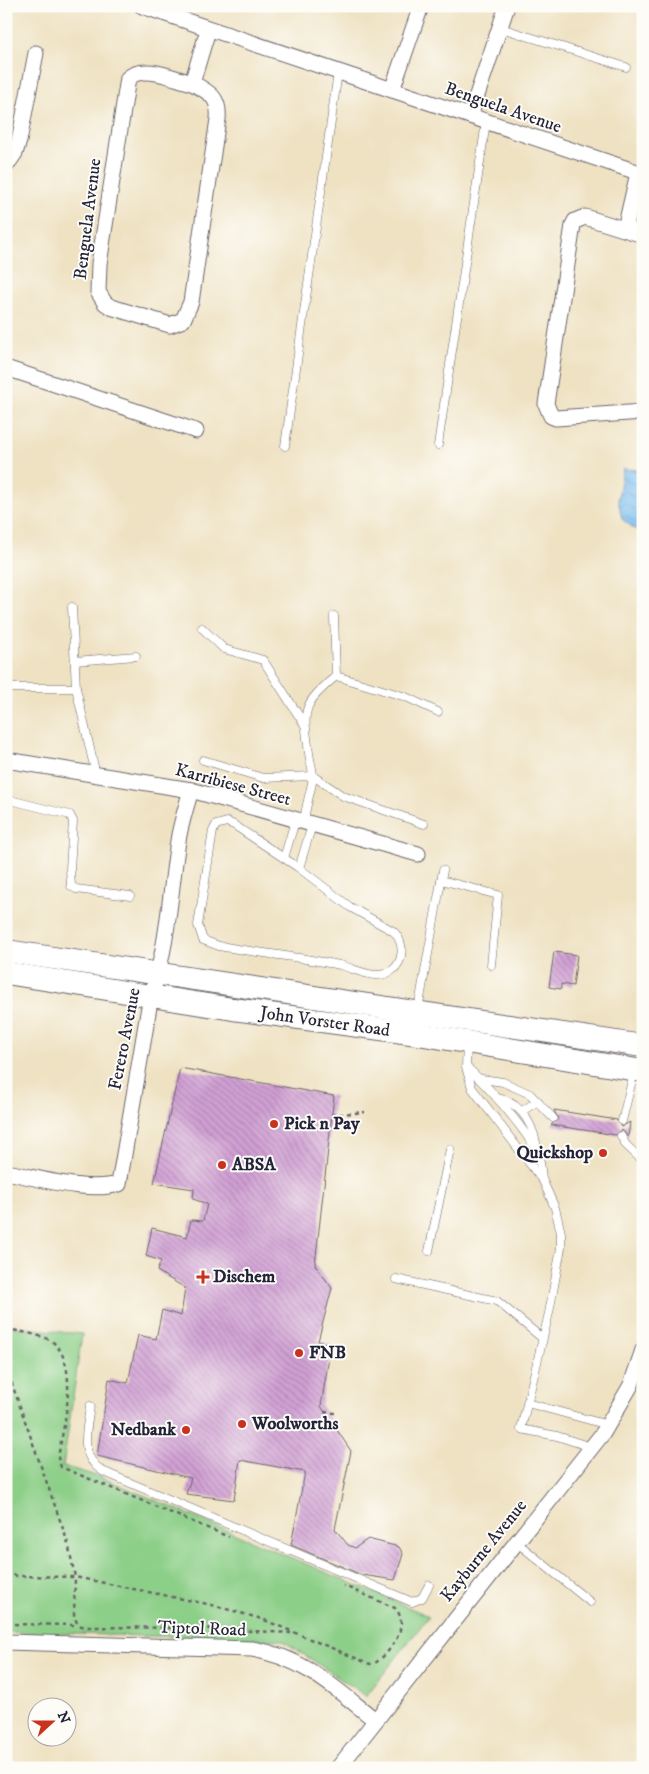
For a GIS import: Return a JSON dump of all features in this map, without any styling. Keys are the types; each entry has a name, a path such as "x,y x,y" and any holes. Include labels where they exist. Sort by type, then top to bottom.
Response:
{"main road":[{"name":"John Vorster Road","path":"6,951 417,1012 470,1032 639,1070"},
{"name":"John Vorster Road","path":"6,973 150,995 470,1032 643,1046"}],"street":[{"name":"Benguela Avenue","path":"142,6 208,30 640,174"},
{"path":"392,90 421,6"},
{"path":"470,116 507,6"},
{"path":"192,83 208,30"},
{"path":"6,166 15,153 19,141 36,53"},
{"name":"Benguela Avenue","path":"139,71 149,71 192,83 212,94 219,110 191,302 183,320 170,325 118,310 105,303 101,298 97,285 98,264 128,78 139,71"},
{"path":"625,229 640,174"},
{"path":"642,232 585,217 575,221 546,404 551,416 556,418 643,412"},
{"path":"6,368 196,432"},
{"name":"Karribiese Street","path":"6,760 191,790 418,854"},
{"name":"Ferero Avenue","path":"6,1172 88,1186 102,1187 119,1184 150,995 158,974 179,834 191,790"},
{"name":"Kayburne Avenue","path":"338,1768 515,1541 591,1447 628,1392 642,1357"},
{"name":"Tiptol Road","path":"6,1642 252,1649 275,1653 317,1675 375,1720"}],"lane":[{"path":"501,28 626,67"},
{"path":"285,446 338,72"},
{"path":"438,445 486,122"},
{"path":"72,607 76,688 96,775"},
{"path":"334,616 336,676"},
{"path":"202,628 224,649 263,660 305,725"},
{"path":"75,661 136,656"},
{"path":"336,676 406,697 438,712"},
{"path":"300,868 306,805 313,776 305,725 306,707 314,695 336,676"},
{"path":"6,688 76,688"},
{"path":"203,760 263,778 313,776 343,796 424,824"},
{"path":"6,799 70,815 73,821 70,869 71,886 76,889 130,896"},
{"path":"227,822 234,825 300,868 350,907 393,931 399,937 402,945 400,962 393,969 379,975 339,965 210,945 203,940 198,925 213,831 216,825 227,822"},
{"path":"284,858 304,823"},
{"path":"417,1012 442,870"},
{"path":"441,880 498,895 491,965"},
{"path":"470,1032 466,1067 472,1088 543,1181"},
{"path":"466,1067 482,1079 538,1155"},
{"path":"622,1121 639,1070"},
{"path":"482,1079 511,1084 530,1094 538,1100 553,1118"},
{"path":"497,1098 507,1100 522,1111 534,1134 543,1181 555,1208 561,1232 555,1283 521,1429 558,1436 591,1447"},
{"path":"522,1111 538,1100"},
{"path":"621,1136 626,1145 643,1161"},
{"path":"429,1251 450,1150"},
{"path":"396,1280 497,1301 542,1338"},
{"path":"527,1402 608,1424"},
{"path":"90,1406 85,1446 88,1458 102,1471 412,1602 422,1598 429,1585"},
{"path":"515,1541 590,1602"}],"path":[{"path":"331,1115 365,1112"},
{"path":"6,1329 54,1342 66,1364 69,1386 58,1458 61,1467 231,1538"},
{"path":"6,1367 68,1543 75,1578 74,1616 78,1625"},
{"path":"324,1412 335,1413"},
{"path":"6,1572 17,1576 75,1578 212,1605 262,1619 370,1664 380,1660 396,1640 403,1622 402,1615 396,1608 336,1582"},
{"path":"6,1624 195,1628 293,1633"}],"green space":[{"path":"6,1326 82,1334 63,1466 103,1478 429,1616 366,1696 282,1640 6,1632"}],"water":[{"path":"623,469 641,470 643,473 643,530 635,529 622,519 618,499"}],"building":[{"path":"554,952 577,955 573,986 561,984 561,989 549,987"},
{"path":"180,1068 334,1096 315,1265 332,1288 318,1341 331,1345 321,1406 351,1451 335,1529 348,1545 355,1548 368,1539 399,1547 403,1554 395,1580 362,1575 291,1545 305,1472 240,1460 234,1500 186,1494 191,1478 97,1456 109,1379 128,1383 138,1335 156,1339 162,1310 181,1316 185,1288 157,1271 161,1261 146,1256 152,1228 187,1237 191,1220 203,1221 207,1204 193,1199 194,1189 154,1183"},
{"path":"554,1110 617,1120 621,1127 630,1122 628,1137 622,1130 616,1135 551,1125 558,1119"}],"place":[{"name":"Pick n Pay","path":"274,1124"},
{"name":"Quickshop","path":"603,1153"},
{"name":"ABSA","path":"222,1165"},
{"name":"Dischem","path":"203,1277"},
{"name":"FNB","path":"299,1353"},
{"name":"Woolworths","path":"242,1424"},
{"name":"Nedbank","path":"186,1430"}]}
